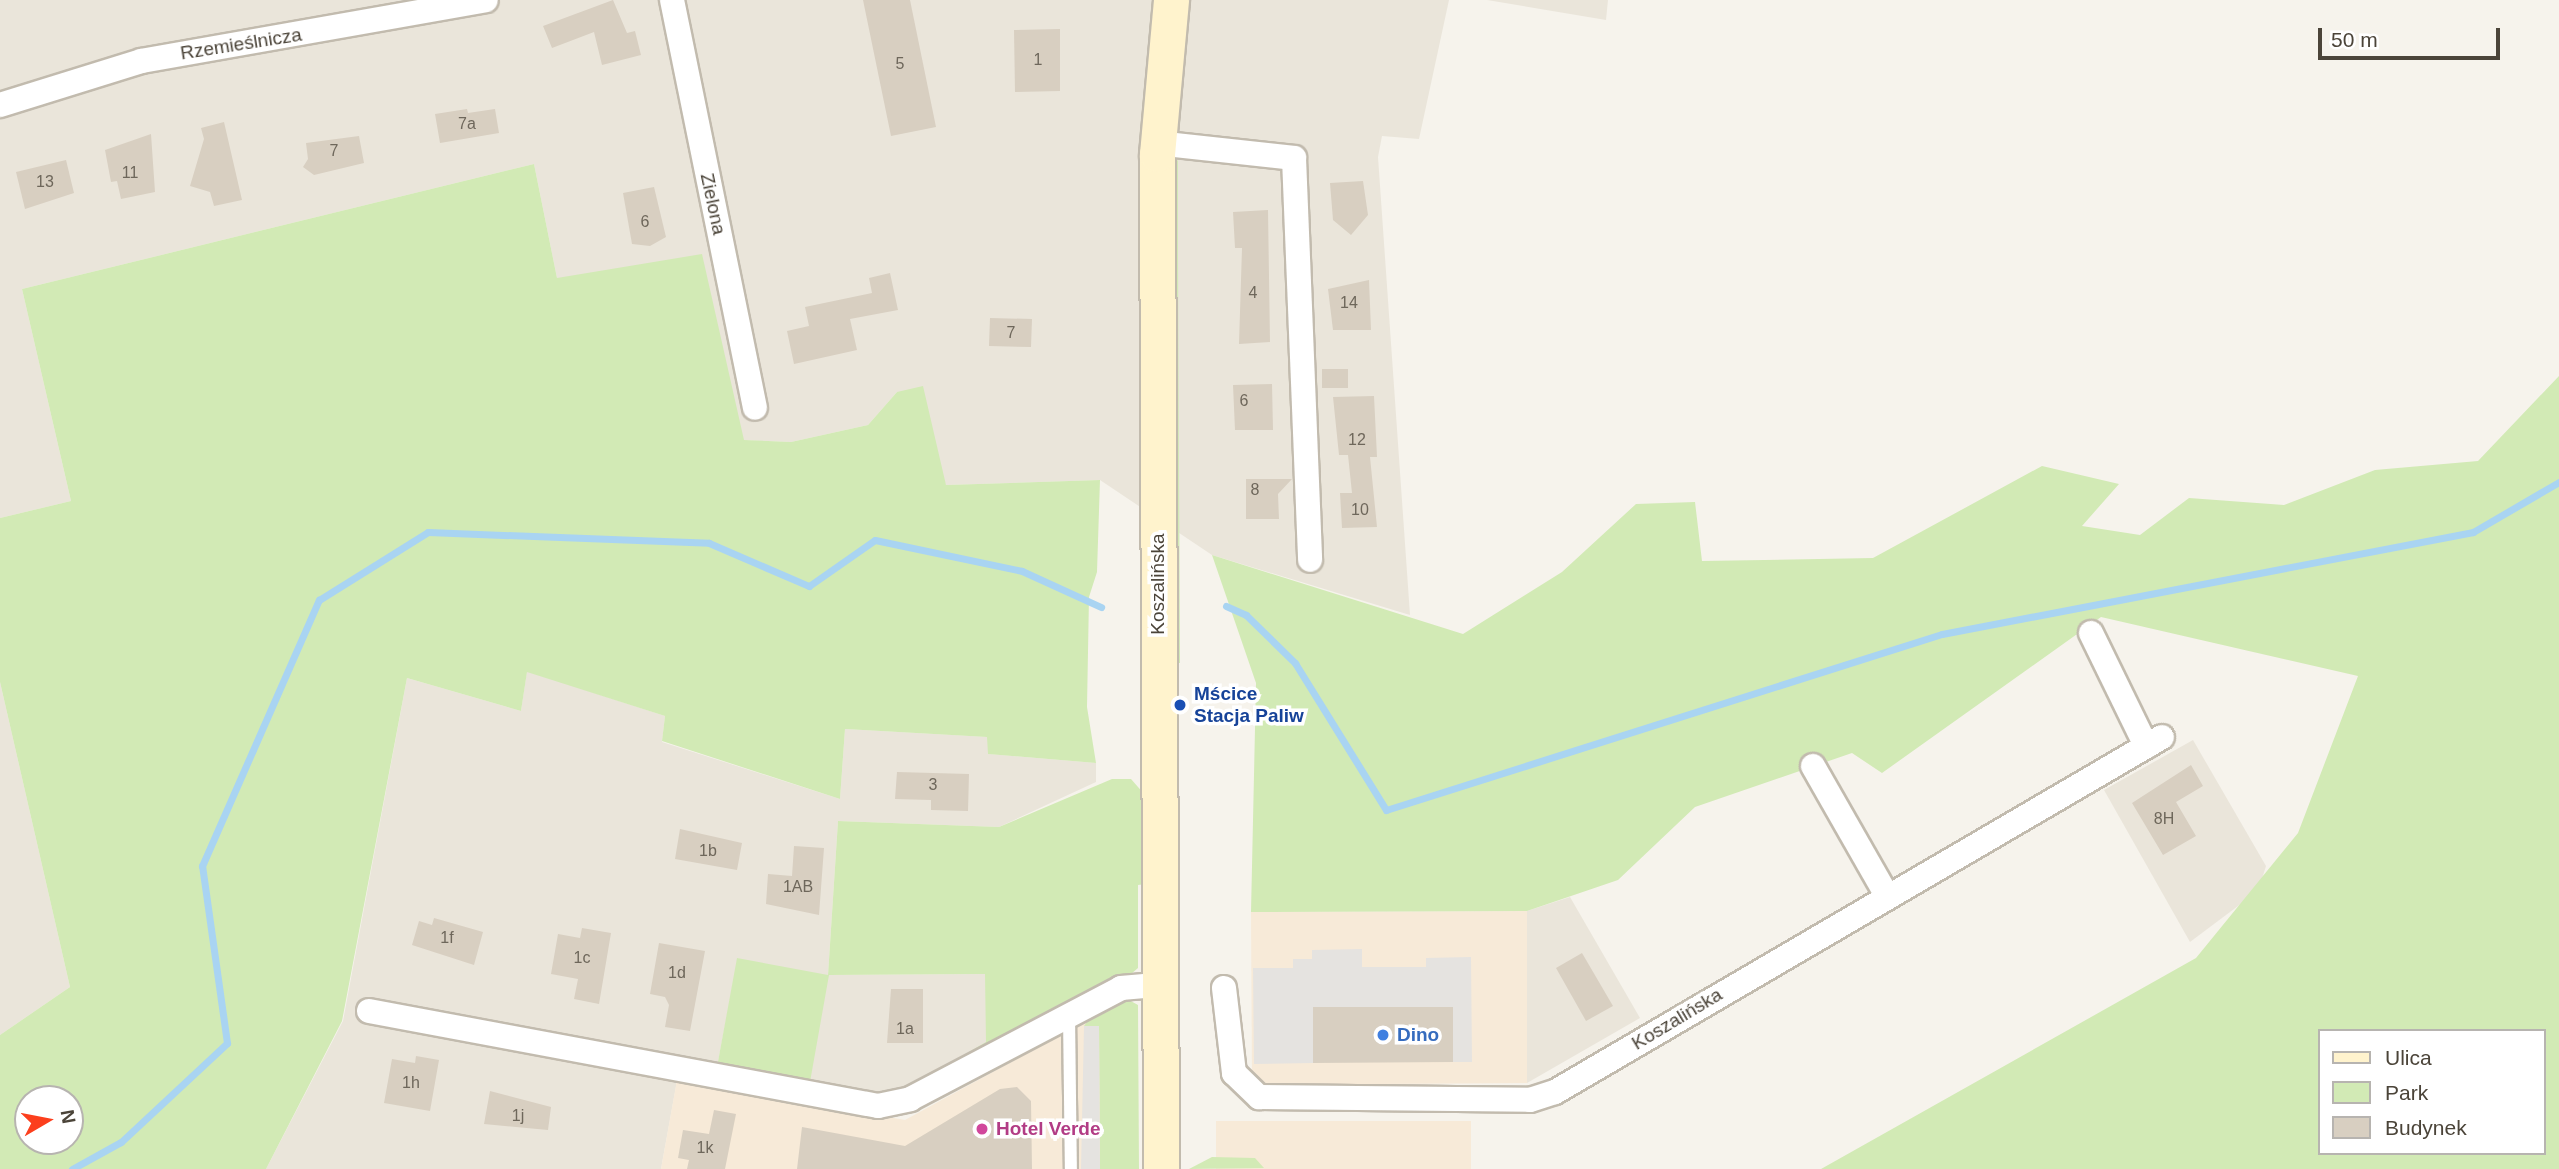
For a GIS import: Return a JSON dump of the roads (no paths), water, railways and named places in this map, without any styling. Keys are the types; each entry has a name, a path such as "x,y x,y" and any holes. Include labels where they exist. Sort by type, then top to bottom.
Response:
{"main road":[{"name":"Koszalińska","path":"1161,1169 1157,143 1171,0"}],"street":[{"name":"Rzemieślnicza","path":"0,105 141,61 486,0"},
{"name":"Zielona","path":"671,0 755,408"},
{"path":"1157,143 1294,158 1310,560"},
{"name":"Koszalińska","path":"1224,988 1234,1073 1259,1097 1530,1100 1555,1092 1886,894 2154,741 2091,633"},
{"path":"1813,766 1886,894"},
{"path":"369,1011 878,1106 910,1099 1121,988 1159,985"}],"lane":[{"path":"1069,1014 1071,1169"}],"waterway":[{"path":"1226,606 1246,615 1295,663 1386,810 1942,634 2473,532 2559,482"},
{"path":"72,1169 121,1142 227,1043 202,866 319,600 428,532 709,543 809,586 875,540 1022,571 1101,607"}],"place":[{"name":"Mścice Stacja Paliw","path":"1180,705"},
{"name":"Dino","path":"1383,1035"},
{"name":"Hotel Verde","path":"982,1129"}]}
